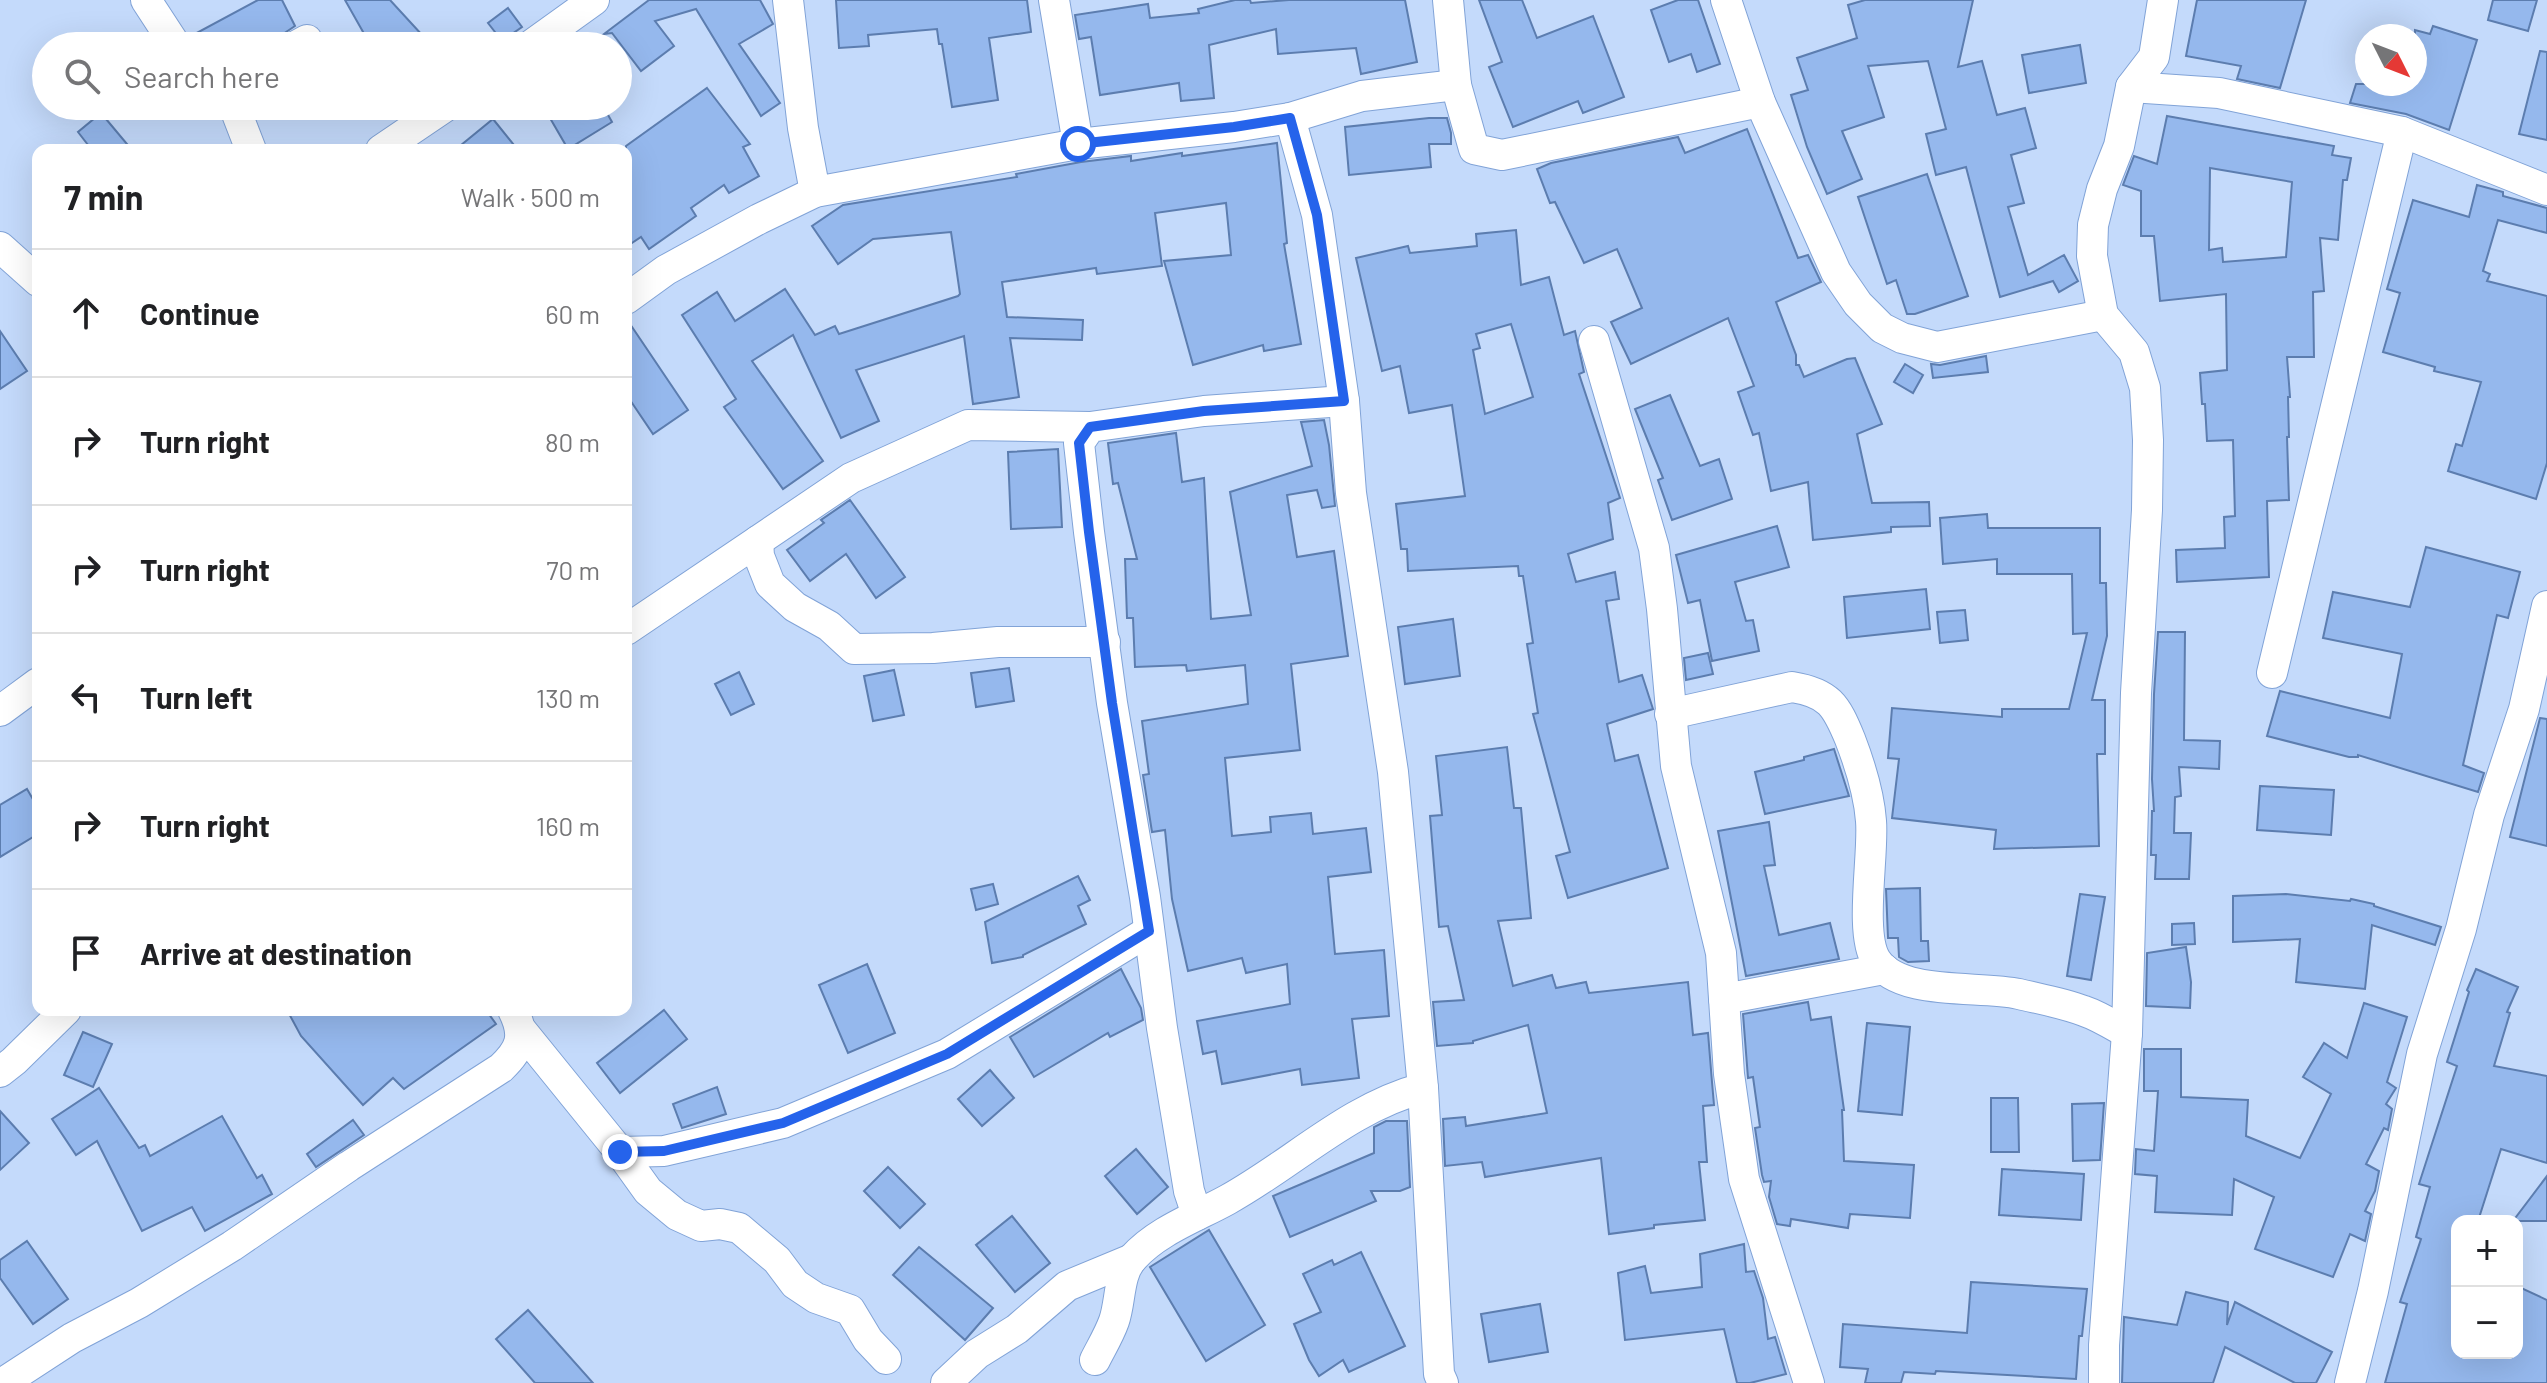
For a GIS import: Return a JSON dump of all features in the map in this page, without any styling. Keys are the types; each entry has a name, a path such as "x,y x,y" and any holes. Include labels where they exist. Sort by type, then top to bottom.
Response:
{"street":[{"path":"146,0 167,32"},
{"path":"549,32 594,0"},
{"path":"788,0 803,128 815,192"},
{"path":"1054,0 1078,144"},
{"path":"1448,0 1456,85 1474,149 1502,155 1760,102"},
{"path":"1726,0 1760,102 1836,272 1858,304 1882,328 1902,338 1937,347 2103,315"},
{"path":"2104,1383 2104,1345 2127,1033 2136,693 2148,440 2145,388 2134,352 2103,315 2092,256 2093,225 2102,189 2119,146 2131,87 2154,57 2163,0"},
{"path":"632,295 666,270 815,192 1078,144 1290,118 1362,96 1456,85"},
{"path":"2131,87 2219,93 2402,132 2547,190"},
{"path":"1290,118 1317,215 1344,401 1351,493 1393,772 1423,1088 1436,1380"},
{"path":"239,120 249,144"},
{"path":"390,144 425,120"},
{"path":"2272,673 2402,132"},
{"path":"0,247 32,276"},
{"path":"1594,341 1654,548 1676,766 1721,953 1729,1074 1744,1179 1809,1383"},
{"path":"632,626 851,478 968,425 1090,427 1204,411 1344,401"},
{"path":"1090,427 1079,443 1112,703 1189,1191 1197,1215"},
{"path":"758,541 759,556 770,584 795,607 829,626 854,649 933,648 998,642 1105,642"},
{"path":"2350,1383 2373,1291 2422,1054 2461,929 2489,815 2536,711 2547,606"},
{"path":"3,705 32,687"},
{"path":"1670,714 1792,687 1807,689 1828,698 1834,704 1862,768 1871,822 1871,947 1884,969 1903,981 2015,993 2086,1011 2127,1033"},
{"path":"620,1152 664,1151 783,1123 947,1054 1149,931"},
{"path":"1724,999 1884,969"},
{"path":"0,1072 60,1016"},
{"path":"517,1020 648,1191 677,1215 701,1226 720,1224 739,1228 777,1260 795,1284 816,1298 850,1310 868,1340 886,1359"},
{"path":"3,1383 72,1338 139,1303 232,1246 501,1068 520,1044 517,1020"},
{"path":"946,1383 977,1354 1017,1329 1067,1286 1132,1259 1151,1243 1228,1199 1343,1122 1395,1096 1423,1088"},
{"path":"1095,1360 1113,1324 1120,1300 1122,1276 1132,1259"}],"building":[{"path":"258,0 282,0 295,26 286,32 198,32"},
{"path":"345,0 390,0 419,32 363,32"},
{"path":"649,0 760,0 773,24 739,44 780,103 761,116 696,9 655,21 674,46 641,71 632,59 632,32 607,32"},
{"path":"836,0 1027,0 1031,32 989,38 998,100 952,107 937,29 868,35 869,46 839,48"},
{"path":"1235,0 1250,0 1251,3 1405,0 1417,62 1361,74 1356,48 1278,54 1276,29 1209,45 1214,98 1181,101 1179,83 1100,95 1091,37 1079,39 1075,15 1148,4 1150,18 1199,13 1198,9"},
{"path":"1479,0 1522,0 1537,38 1593,16 1624,97 1583,113 1578,101 1513,127 1489,67 1502,62"},
{"path":"1678,0 1698,0 1720,64 1697,72 1691,54 1669,62 1651,10"},
{"path":"1865,0 1973,0 1958,67 1982,61 1997,115 2025,108 2036,148 2011,155 2024,203 2008,207 2028,275 2064,255 2078,281 2059,292 2053,281 2000,297 1966,167 1936,175 1926,134 1946,129 1928,61 1868,66 1884,117 1842,131 1862,179 1827,194 1807,147 1791,95 1808,90 1797,58 1857,38 1848,5"},
{"path":"2197,0 2306,0 2280,88 2237,79 2241,66 2186,56"},
{"path":"2493,0 2537,0 2528,31 2488,20"},
{"path":"508,8 522,27 515,32 495,32 488,23"},
{"path":"2433,26 2477,40 2449,130 2406,114 2350,103 2355,87 2355,96 2427,96 2427,33 2430,34"},
{"path":"2080,45 2086,83 2029,93 2022,55"},
{"path":"2540,51 2547,52 2547,140 2519,134"},
{"path":"707,88 750,144 743,147 759,176 729,193 724,185 691,208 696,216 649,249 641,237 632,243 632,144 629,144"},
{"path":"2167,116 2334,146 2332,155 2351,158 2347,180 2343,180 2338,240 2320,238 2324,291 2313,292 2314,357 2287,357 2290,397 2287,437 2289,500 2267,501 2269,577 2177,582 2176,550 2225,548 2224,517 2235,516 2233,440 2207,441 2200,373 2227,370 2226,294 2160,301 2154,236 2141,236 2141,191 2123,185 2134,156 2157,164","holes":["2210,168 2292,182 2286,257 2223,262 2222,248 2209,250"]},
{"path":"1447,118 1451,133 1451,144 1429,144 1431,167 1349,175 1345,127"},
{"path":"93,120 107,120 127,144 87,144 78,132"},
{"path":"494,120 513,144 462,144"},
{"path":"551,120 612,122 576,144 565,144"},
{"path":"1747,129 1798,258 1808,255 1821,282 1776,302 1796,355 1796,365 1799,365 1804,377 1855,358 1882,424 1857,434 1872,503 1929,502 1930,526 1891,527 1891,532 1813,540 1808,482 1771,491 1759,433 1753,435 1738,392 1754,386 1728,318 1631,364 1611,322 1642,308 1617,249 1584,263 1555,202 1550,203 1537,169 1551,163 1678,137 1685,153"},
{"path":"1277,143 1287,243 1284,244 1301,344 1264,351 1263,345 1193,365 1164,261 1231,255 1226,203 1155,213 1162,266 1097,274 1096,268 1002,282 1007,317 1083,320 1082,340 1010,338 1019,397 973,404 964,336 856,370 879,421 841,438 793,335 752,361 823,461 783,489 724,407 736,399 682,315 717,292 735,321 785,289 815,335 835,326 839,334 960,294 951,232 873,239 838,264 812,226 843,205 1017,177 1016,174 1081,162 1131,156 1131,161"},
{"path":"1927,174 1968,296 1907,314 1896,280 1887,284 1858,197"},
{"path":"2477,185 2547,208 2547,233 2498,220 2483,271 2490,274 2487,281 2547,296 2547,463 2536,499 2448,471 2456,444 2462,446 2481,382 2434,371 2435,367 2383,352 2400,293 2387,289 2413,200 2469,217"},
{"path":"1516,230 1521,285 1549,277 1564,335 1575,331 1584,372 1579,374 1620,498 1608,503 1613,539 1568,554 1576,582 1615,572 1619,599 1606,601 1619,682 1642,675 1653,709 1607,724 1615,761 1638,755 1668,868 1568,898 1556,856 1570,852 1533,714 1538,713 1527,644 1533,643 1523,576 1519,576 1518,566 1408,571 1407,549 1401,549 1396,504 1465,496 1452,405 1409,413 1400,366 1382,371 1356,258 1408,246 1410,253 1477,246 1476,234","holes":["1511,324 1533,397 1485,414 1473,350 1480,348 1476,334"]},
{"path":"632,327 688,410 653,434 632,403"},
{"path":"0,331 27,371 0,389"},
{"path":"1986,356 1988,372 1933,378 1931,364"},
{"path":"1905,364 1923,375 1913,393 1894,382"},
{"path":"1670,395 1700,466 1719,459 1732,499 1672,520 1658,480 1663,478 1635,409"},
{"path":"1324,420 1335,506 1322,508 1317,490 1287,495 1297,557 1334,551 1348,656 1291,664 1300,750 1225,758 1232,836 1271,832 1270,817 1311,813 1313,834 1366,828 1371,872 1328,877 1335,954 1384,950 1389,1016 1352,1019 1359,1078 1302,1085 1300,1069 1222,1084 1216,1051 1203,1054 1197,1021 1290,1004 1287,964 1246,973 1242,958 1188,971 1172,899 1165,830 1152,832 1143,775 1149,774 1142,721 1248,704 1245,665 1187,671 1186,665 1135,667 1133,618 1127,618 1125,559 1137,559 1118,483 1113,484 1108,443 1176,433 1182,482 1204,478 1211,619 1251,615 1230,492 1312,466 1301,422"},
{"path":"1058,449 1062,527 1011,529 1008,452"},
{"path":"850,500 905,577 876,598 846,554 810,581 787,550"},
{"path":"1987,514 1988,528 2100,528 2100,583 2106,583 2107,636 2092,700 2105,700 2105,754 2097,754 2099,846 1994,849 1996,830 1892,818 1899,759 1888,758 1892,708 2002,717 2002,709 2069,709 2087,633 2073,634 2072,574 1997,574 1997,559 1943,564 1940,518"},
{"path":"1777,526 1789,567 1735,582 1746,621 1753,620 1759,651 1712,661 1700,600 1688,603 1676,555"},
{"path":"2426,547 2520,572 2508,618 2497,615 2463,765 2484,773 2478,792 2358,755 2349,757 2267,736 2280,691 2390,718 2402,654 2323,638 2333,592 2410,607"},
{"path":"1926,589 1930,629 1847,638 1844,597"},
{"path":"1965,610 1968,640 1940,643 1937,612"},
{"path":"1453,619 1460,676 1405,684 1398,627"},
{"path":"2158,632 2185,632 2184,740 2220,741 2219,769 2179,767 2181,796 2175,797 2174,833 2191,833 2189,879 2155,879 2156,855 2151,855"},
{"path":"1708,653 1713,674 1686,680 1684,658"},
{"path":"1009,668 1014,701 976,707 971,673"},
{"path":"894,670 904,715 873,721 864,676"},
{"path":"739,672 754,704 731,715 715,684"},
{"path":"2540,718 2547,719 2547,846 2510,837"},
{"path":"1507,747 1514,808 1521,808 1531,918 1498,921 1513,986 1552,975 1556,988 1586,982 1589,993 1688,982 1693,1035 1708,1033 1714,1105 1703,1106 1707,1162 1699,1162 1705,1220 1654,1225 1654,1228 1609,1234 1601,1158 1485,1177 1482,1162 1445,1166 1443,1119 1465,1117 1466,1126 1547,1113 1528,1025 1473,1043 1437,1046 1433,1002 1464,1000 1448,926 1439,927 1430,816 1442,815 1436,756"},
{"path":"1834,749 1849,796 1765,814 1755,772"},
{"path":"2260,786 2334,790 2331,835 2257,830"},
{"path":"27,789 32,798 32,838 0,857 0,805"},
{"path":"1769,822 1775,865 1764,866 1779,935 1830,923 1839,959 1746,976 1718,831"},
{"path":"1078,876 1090,900 1078,906 1086,924 1023,957 992,963 985,922"},
{"path":"993,884 998,904 976,910 971,889"},
{"path":"1920,888 1921,941 1928,941 1929,961 1908,962 1899,957 1898,938 1888,938 1886,889"},
{"path":"2080,894 2105,897 2091,980 2067,976"},
{"path":"2286,894 2351,899 2441,927 2435,945 2372,925 2365,989 2296,982 2300,939 2233,942 2233,896"},
{"path":"2194,923 2195,944 2172,945 2172,924"},
{"path":"2186,947 2191,982 2190,1008 2146,1006 2147,953"},
{"path":"867,964 895,1033 848,1053 819,985"},
{"path":"1121,969 1141,1008 1143,1020 1110,1037 1108,1033 1034,1077 1010,1037"},
{"path":"2476,969 2518,987 2507,1012 2510,1013 2494,1066 2547,1076 2547,1163 2501,1149 2480,1215 2451,1215 2451,1359 2523,1359 2523,1289 2547,1300 2547,1383 2385,1383 2407,1304 2400,1302 2421,1239 2416,1237 2430,1187 2419,1184 2457,1066 2447,1062 2469,992 2467,990"},
{"path":"1808,1002 1811,1020 1831,1017 1844,1110 1844,1161 1914,1165 1910,1218 1850,1214 1848,1228 1791,1219 1790,1226 1777,1224 1769,1197 1771,1181 1764,1182 1762,1175 1755,1128 1760,1127 1753,1077 1748,1078 1743,1014"},
{"path":"2364,1003 2407,1017 2387,1082 2396,1088 2386,1104 2392,1109 2388,1130 2384,1128 2366,1164 2379,1171 2375,1191 2365,1211 2371,1214 2365,1241 2350,1234 2333,1277 2255,1249 2274,1197 2234,1179 2232,1215 2155,1212 2157,1176 2135,1174 2136,1149 2154,1151 2158,1091 2144,1091 2144,1049 2181,1049 2181,1097 2248,1100 2246,1136 2300,1158 2331,1094 2303,1077 2324,1043 2347,1058"},
{"path":"664,1010 687,1039 620,1093 597,1063"},
{"path":"290,1016 490,1016 496,1024 404,1089 393,1078 363,1105 301,1036"},
{"path":"1867,1023 1910,1027 1902,1115 1858,1111"},
{"path":"83,1032 112,1044 93,1087 64,1075"},
{"path":"990,1070 1014,1098 982,1126 958,1099"},
{"path":"717,1087 726,1114 682,1128 673,1104"},
{"path":"99,1088 139,1148 145,1145 150,1156 222,1116 257,1178 262,1175 272,1194 205,1231 192,1207 142,1231 97,1141 76,1155 52,1119"},
{"path":"1991,1098 2018,1098 2019,1152 1991,1152"},
{"path":"2104,1103 2100,1160 2073,1161 2072,1104"},
{"path":"0,1111 29,1143 0,1170"},
{"path":"353,1120 364,1135 316,1167 307,1154"},
{"path":"1386,1121 1407,1121 1410,1187 1400,1191 1371,1191 1376,1201 1290,1237 1273,1196 1374,1153 1374,1127"},
{"path":"1136,1149 1168,1187 1137,1214 1105,1176"},
{"path":"888,1167 925,1204 900,1228 864,1191"},
{"path":"2002,1169 2084,1174 2081,1220 1999,1215"},
{"path":"2547,1176 2547,1221 2523,1221 2523,1215 2518,1215"},
{"path":"1012,1216 1050,1263 1015,1292 976,1245"},
{"path":"1209,1230 1265,1325 1206,1361 1150,1267"},
{"path":"27,1241 68,1299 33,1324 0,1278 0,1260"},
{"path":"1744,1244 1746,1272 1754,1271 1763,1298 1768,1339 1775,1337 1786,1374 1737,1383 1724,1329 1625,1340 1618,1273 1645,1266 1651,1293 1702,1287 1700,1254"},
{"path":"919,1247 993,1308 965,1340 893,1275"},
{"path":"1361,1252 1405,1346 1349,1372 1343,1360 1319,1376 1294,1324 1321,1312 1303,1274 1332,1260 1334,1265"},
{"path":"1971,1282 2087,1289 2076,1379 1936,1371 1935,1374 1904,1372 1901,1383 1865,1383 1868,1369 1840,1367 1843,1324 1967,1333"},
{"path":"2186,1292 2228,1302 2227,1325 2235,1302 2332,1352 2316,1383 2295,1383 2225,1347 2213,1383 2122,1383 2124,1317 2177,1325"},
{"path":"1540,1304 1548,1352 1489,1362 1481,1314"},
{"path":"528,1310 593,1383 535,1383 496,1339"}],"route":[{"path":"620,1152 664,1151 783,1123 947,1054 1149,931 1112,703 1079,443 1090,427 1204,411 1344,401 1317,215 1290,118 1078,144"}]}
